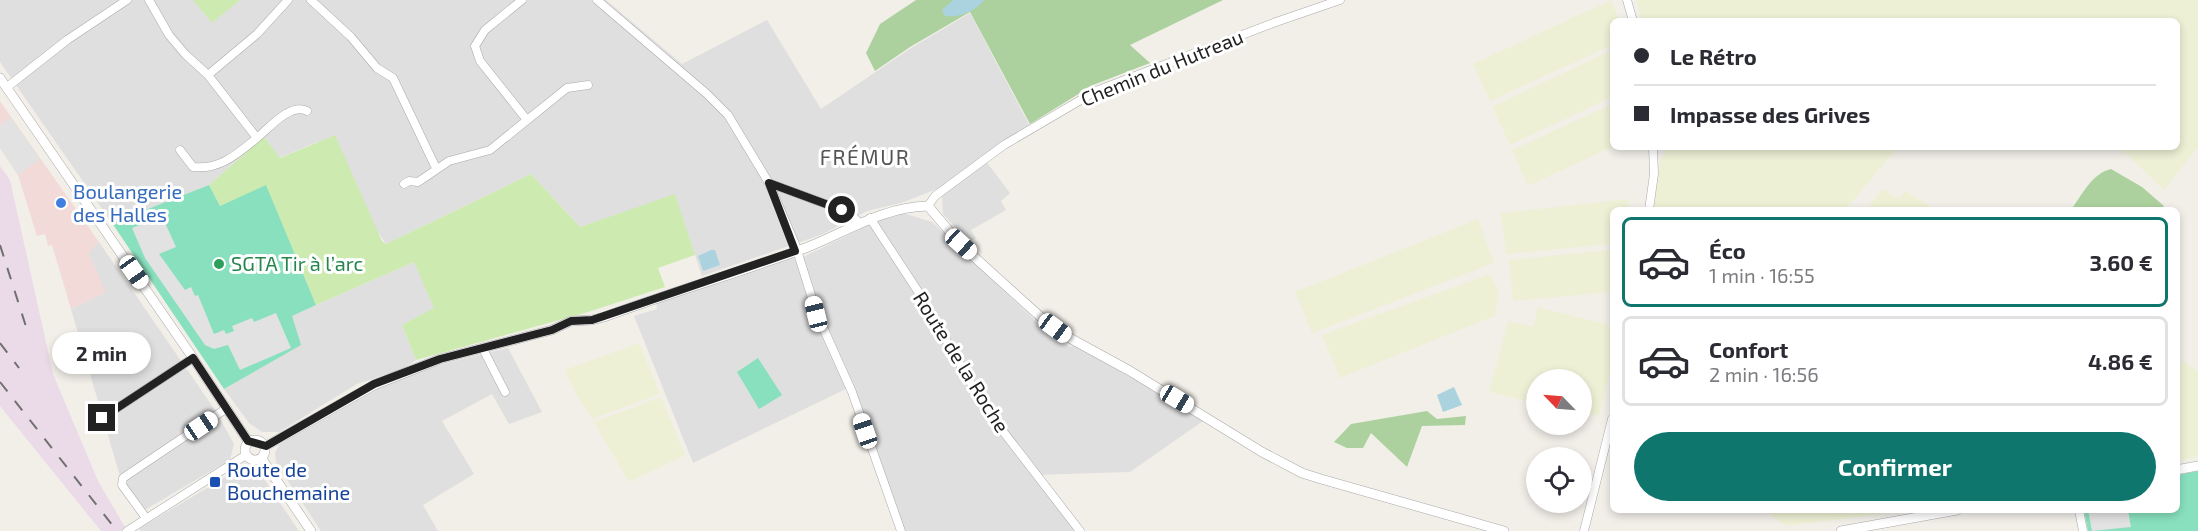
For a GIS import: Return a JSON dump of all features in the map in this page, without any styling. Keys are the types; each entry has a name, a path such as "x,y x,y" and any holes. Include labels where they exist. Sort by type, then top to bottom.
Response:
{"street":[{"path":"6,88 67,40 127,0"},
{"path":"149,0 169,35 185,54 208,75 256,138"},
{"path":"208,75 257,34 288,0"},
{"path":"311,0 351,37 377,68 393,78 436,168"},
{"path":"522,0 485,30 475,46 480,61 527,120"},
{"path":"597,0 707,94 728,115 769,183 816,314 852,392 901,531"},
{"name":"Chemin du Hutreau","path":"928,206 935,196 1004,145 1096,91 1267,25 1340,0"},
{"path":"1627,0 1632,18"},
{"path":"0,78 248,441 266,446 374,384 440,359 552,330 571,321 592,320 795,251 870,218 908,207 928,206 961,244 1044,320 1066,336 1130,370 1262,452 1321,479 1504,531"},
{"path":"404,184 409,181 418,182 449,161 490,150 567,88 588,85"},
{"path":"180,150 194,167 225,163 292,110 298,108 307,111"},
{"path":"1649,207 1654,174 1653,150"},
{"path":"769,183 842,210 853,216 859,223"},
{"name":"Route de la Roche","path":"870,218 921,296 985,408 1080,531"},
{"path":"483,349 505,392"},
{"path":"102,418 193,358"},
{"path":"146,518 122,484 123,478 227,408"},
{"path":"1584,531 1610,427"},
{"path":"246,455 244,447 248,441"},
{"path":"262,459 267,453 266,446"},
{"path":"127,531 246,455 262,459 311,531"},
{"path":"2180,469 2198,466"},
{"path":"1841,531 1940,513"},
{"path":"2080,513 2083,531"}],"shaded area":[{"path":"0,0 606,0 682,64 767,20 821,109 911,48 970,13 1031,128 985,160 1010,193 1001,201 1006,210 971,230 976,238 970,242 943,214 942,196 937,189 901,203 867,211 823,234 702,276 675,195 580,227 531,174 386,244 317,142 279,158 264,137 209,185 112,223 0,62"},
{"path":"0,101 99,242 88,253 106,292 71,309 52,245 48,246 45,234 37,236 18,175 0,148"},
{"path":"11,118 40,159 18,175 0,148 0,125"},
{"path":"0,166 10,180 53,374 98,481 126,529 123,531 101,531 0,406"},
{"path":"903,213 932,222 1045,330 1070,347 1073,345 1164,396 1203,421 1130,472 1035,475 1077,531 903,531 852,386 693,463 634,316 657,309 656,302 793,256 795,261 877,221"},
{"path":"162,216 176,247 159,254 185,290 191,287 195,296 198,295 214,334 224,330 226,334 234,331 232,326 252,318 254,322 276,313 291,348 240,370 228,345 214,349 205,345 145,258 132,228"},
{"path":"99,242 215,410 234,444 230,460 143,511 119,473 71,309 105,292 88,253"},
{"path":"414,262 435,308 402,325 416,360 401,370 357,384 279,432 262,432 249,423 224,389 253,372 291,316"},
{"path":"508,348 542,412 509,424 492,394 442,421 474,474 423,505 438,531 321,531 276,463 275,453 279,445 350,402 394,380 446,363"},
{"path":"244,466 248,481 258,470 299,531 140,531 140,528"},
{"path":"2089,513 2129,513 2131,527 2092,531"}],"green space":[{"path":"193,0 240,0 212,23"},
{"path":"916,0 1223,0 1130,45 1150,63 1093,85 1030,124 970,12 910,47 875,71 866,53 880,24"},
{"path":"1611,0 1619,18 1610,18 1610,46 1490,101 1473,64"},
{"path":"1636,0 2198,0 2198,147 2164,190 2122,150 2180,150 2180,18 1641,18"},
{"path":"1610,51 1610,98 1510,145 1492,107"},
{"path":"1610,105 1610,148 1528,186 1512,150"},
{"path":"335,135 382,241 386,244 531,174 580,227 675,194 695,255 658,268 665,287 588,312 416,360 402,325 434,308 414,262 316,305 266,186 220,206 209,185 264,137 280,158"},
{"path":"1664,150 1895,150 1848,207 1653,207 1660,160 1665,155"},
{"path":"2111,169 2142,187 2164,206 2073,207 2094,179"},
{"name":"SGTA Tir à l’arc","path":"209,185 220,206 266,185 316,305 292,316 301,345 224,389 112,223"},
{"path":"1882,189 1899,199 1905,191 1932,207 1869,207"},
{"path":"1628,199 1629,207 1610,207 1610,244 1506,254 1501,213"},
{"path":"1478,219 1494,263 1312,333 1295,292"},
{"path":"1610,250 1610,292 1513,301 1509,260"},
{"path":"1490,274 1499,293 1495,316 1340,378 1322,335"},
{"path":"1538,307 1610,325 1610,371 1599,416 1592,414 1592,369 1526,369 1526,401 1489,392 1508,321 1533,327"},
{"path":"639,343 660,394 592,419 565,370"},
{"path":"758,358 782,395 759,409 737,372"},
{"path":"2180,360 2198,371 2198,457 2180,460"},
{"path":"661,397 685,455 629,482 594,422"},
{"path":"1427,411 1437,419 1466,416 1465,425 1422,426 1407,467 1371,433 1363,448 1347,448 1334,442 1351,424"},
{"path":"2198,471 2198,531 2088,531 2085,513 2180,513 2180,474"},
{"path":"1767,513 1888,513 1786,526"}],"water":[{"path":"953,0 984,0 967,13 945,16 942,10"},
{"path":"715,250 720,265 703,271 698,256"},
{"path":"1454,387 1462,405 1443,412 1437,395"}],"railway":[{"path":"0,245 29,336"},
{"path":"0,343 19,368"},
{"path":"0,382 117,531"}],"place":[{"name":"Boulangerie des Halles","path":"61,203"},
{"name":"SGTA Tir à l’arc","path":"219,264"},
{"name":"Route de Bouchemaine","path":"215,482"}],"district":[{"name":"FRÉMUR","path":"865,158"}],"route":[{"path":"102,418 193,358 248,441 263,443 266,446 374,384 440,359 552,330 571,321 592,320 795,251 795,244 769,183 842,210"}]}
